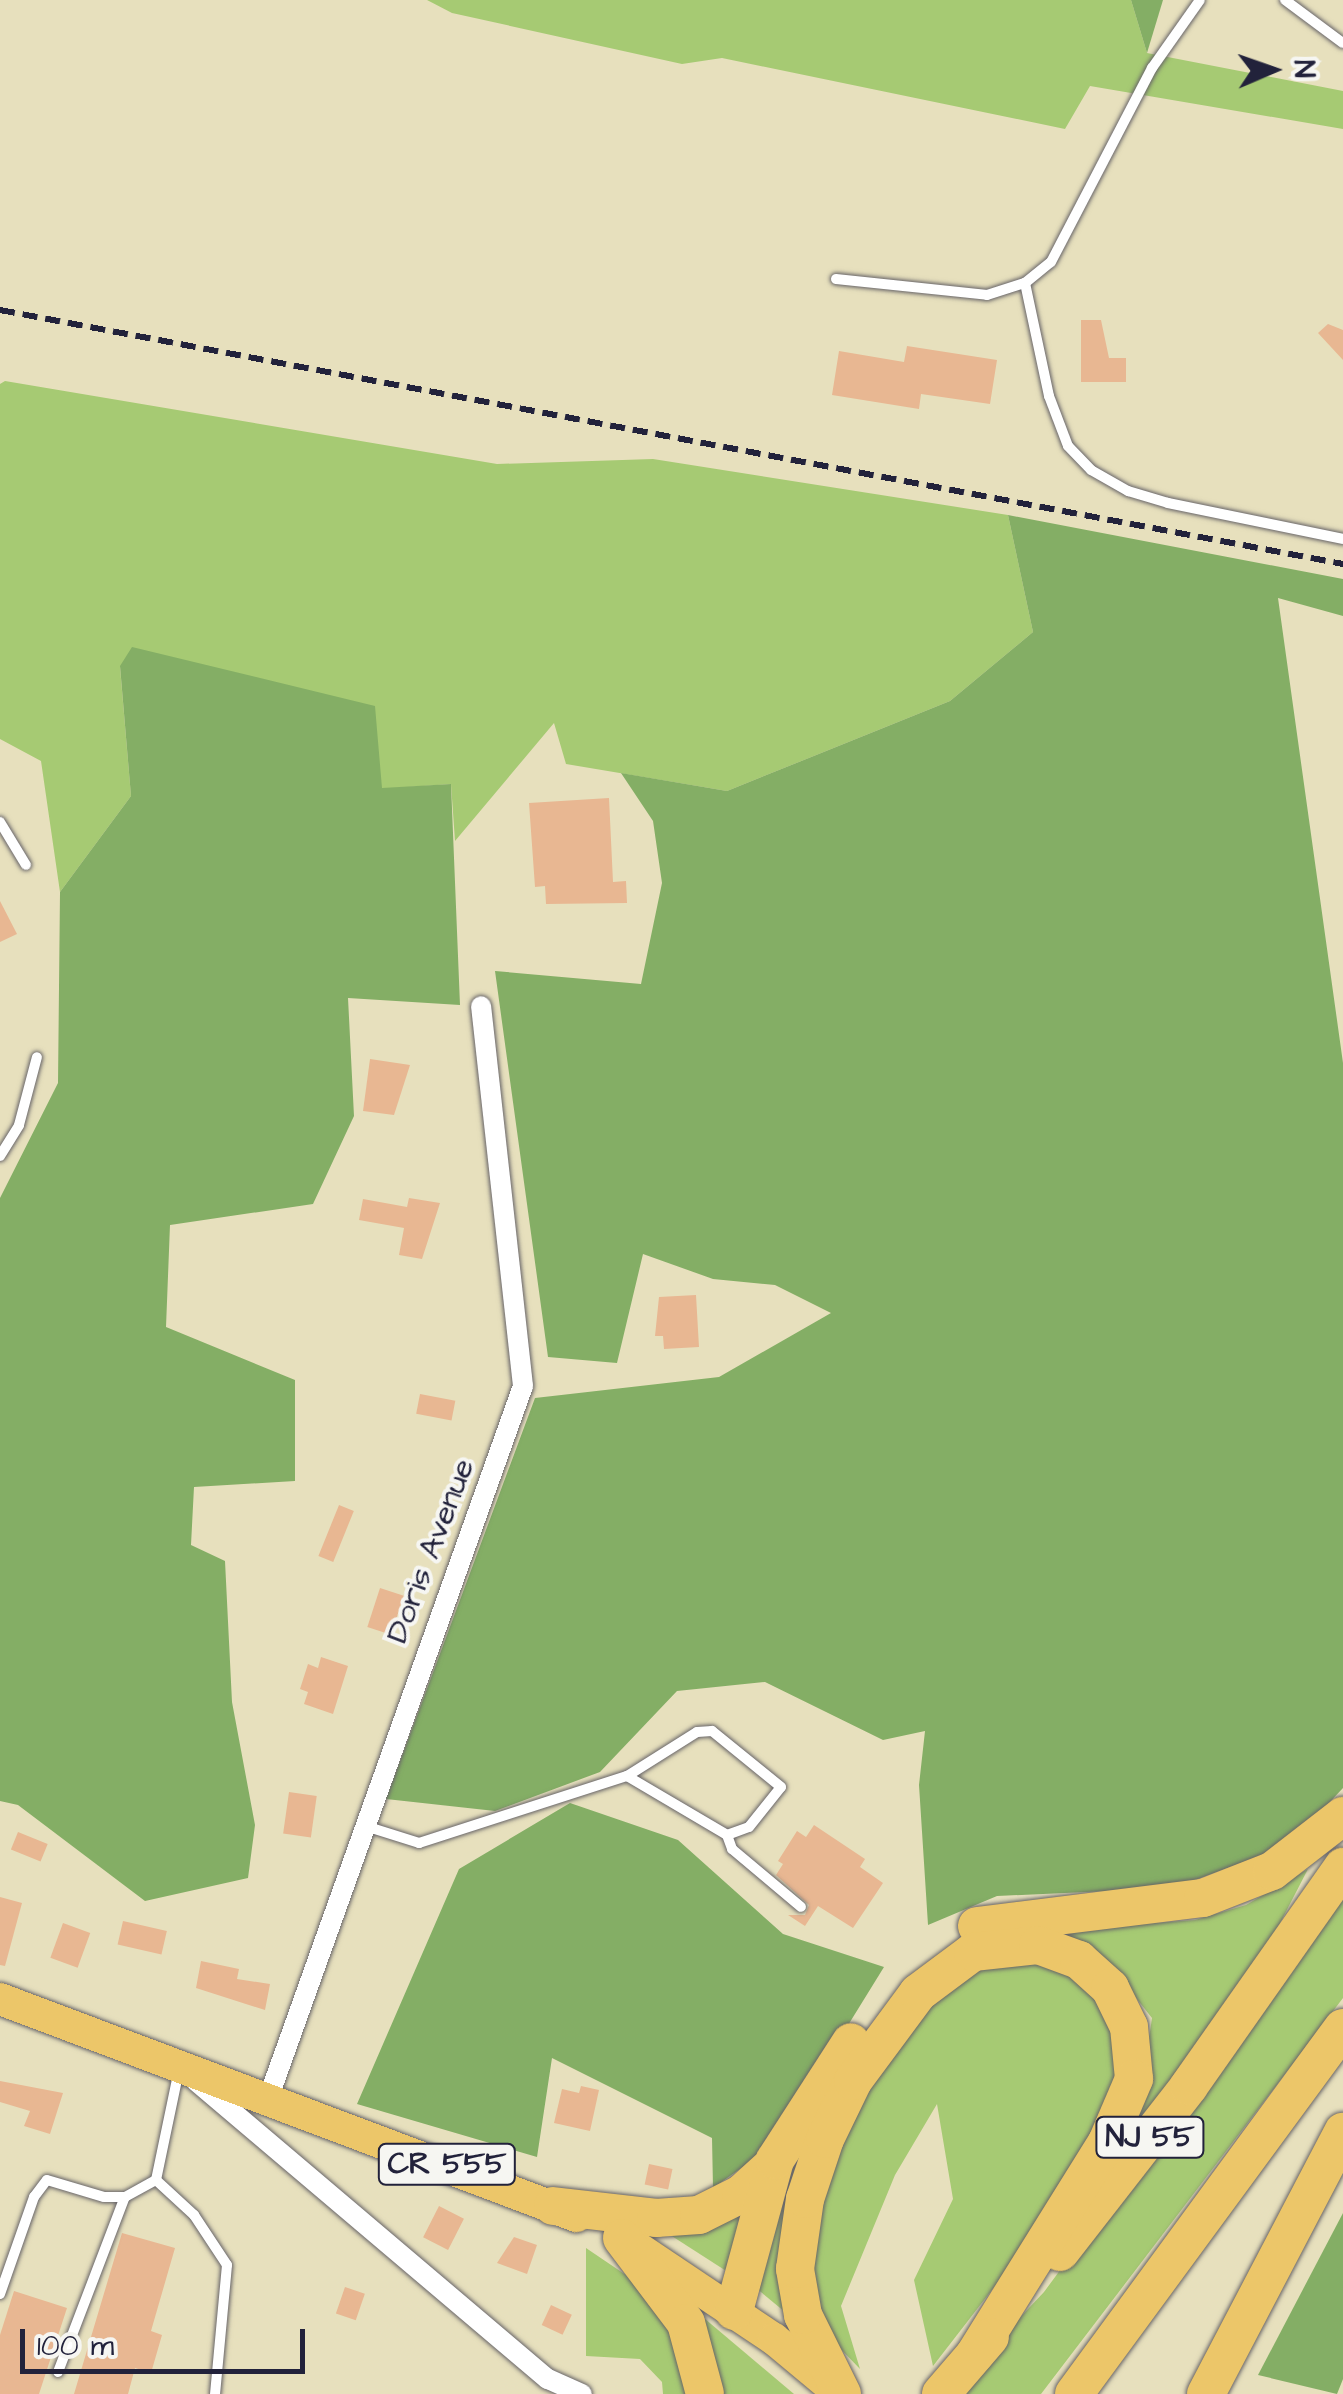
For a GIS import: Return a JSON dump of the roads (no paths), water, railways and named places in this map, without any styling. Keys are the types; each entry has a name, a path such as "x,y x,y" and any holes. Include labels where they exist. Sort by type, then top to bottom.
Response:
{"highway":[{"path":"552,2206 656,2218 699,2215 741,2194 773,2165 885,1993 938,1944 992,1922 1203,1898 1272,1871 1343,1816"},
{"name":"NJ 55","path":"941,2394 1189,2086 1343,1867"},
{"path":"841,2394 803,2315 794,2269 806,2199 824,2139 852,2081 918,1993 973,1952 1038,1945 1079,1960 1110,1988 1134,2045 1134,2079 1106,2142 975,2354"},
{"name":"NJ 55","path":"1074,2394 1343,2028"},
{"path":"1206,2394 1343,2132"},
{"path":"734,2311 773,2165"},
{"path":"622,2238 686,2322 705,2394"}],"main road":[{"name":"CR 555","path":"0,2000 552,2206 622,2238 734,2311 841,2394"}],"street":[{"name":"Doris Avenue","path":"268,2099 361,1825 523,1386 481,1006"},
{"path":"180,2066 548,2379 582,2394"}],"lane":[{"path":"836,280 987,295 1024,283 1051,262 1152,68 1200,0"},
{"path":"1284,0 1343,43"},
{"path":"1024,283 1049,396 1068,446 1092,470 1128,491 1168,503 1343,540"},
{"path":"0,822 26,865"},
{"path":"0,1156 19,1125 38,1057"},
{"path":"361,1825 418,1843 627,1776 697,1732 712,1731 781,1787 749,1828 727,1835"},
{"path":"627,1776 727,1835 732,1848 800,1907"},
{"path":"58,2372 125,2197 156,2180 180,2066"},
{"path":"0,2294 34,2197 47,2180 125,2197"},
{"path":"156,2180 194,2215 227,2264 216,2394"}],"railway":[{"path":"0,310 1343,564"}]}
